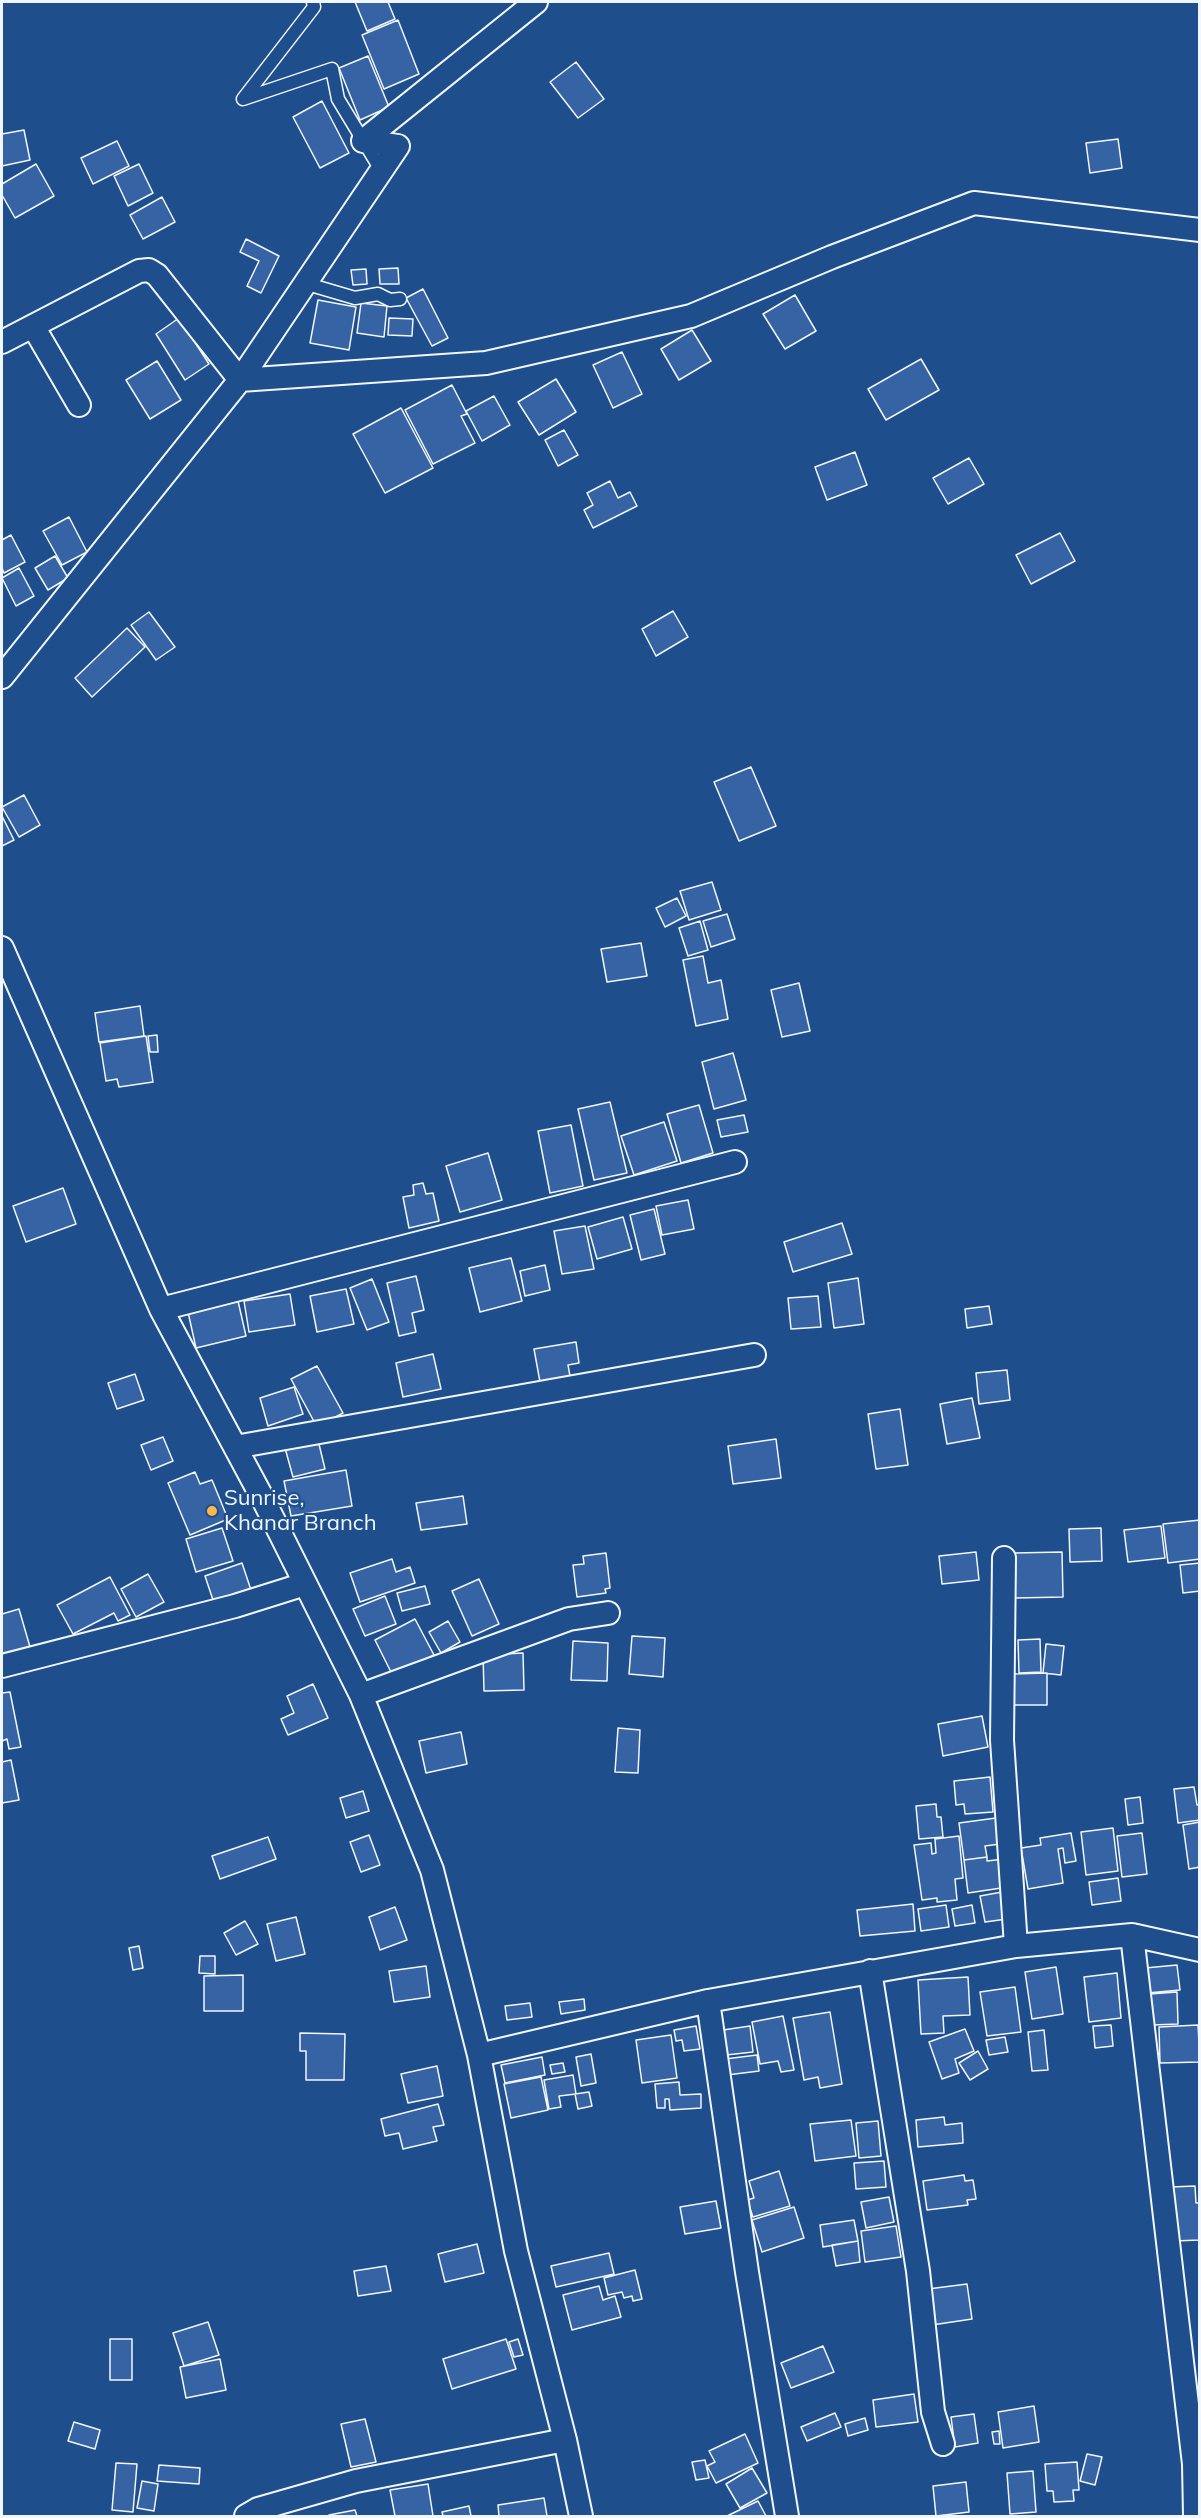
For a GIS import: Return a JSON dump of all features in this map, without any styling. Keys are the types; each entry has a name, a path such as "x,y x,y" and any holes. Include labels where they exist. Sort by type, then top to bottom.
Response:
{"street":[{"path":"2,677 240,380 398,146 363,141 536,2"},
{"path":"240,380 486,363 691,316 974,203 1200,230"},
{"path":"2,342 139,271 149,270 158,275 240,380"},
{"path":"33,326 79,405"},
{"path":"2,948 161,1309 235,1447 361,1695 432,1870 478,2055 516,2251 565,2440 581,2517"},
{"path":"161,1309 735,1162"},
{"path":"235,1447 754,1355"},
{"path":"1004,1558 1002,1740 1016,1946"},
{"path":"2,1666 235,1606 305,1584"},
{"path":"361,1695 568,1620 608,1612"},
{"path":"1132,1935 1194,2464 1195,2517"},
{"path":"478,2055 708,2001 1016,1946 1132,1935 1200,1950"},
{"path":"870,1971 918,2271 933,2412 943,2444"},
{"path":"708,2001 747,2272 787,2517"},
{"path":"246,2517 258,2509 356,2481 565,2440"}],"lane":[{"path":"313,2 314,7 243,99 332,69 338,99 381,170"},
{"path":"304,283 355,298 378,294 390,300 400,299"}],"building":[{"path":"355,2 388,2 395,19 367,31"},
{"path":"398,20 419,74 384,89 362,35"},
{"path":"368,56 389,107 360,120 339,68"},
{"path":"576,62 604,99 578,118 550,82"},
{"path":"322,101 349,153 320,168 293,117"},
{"path":"24,130 30,160 2,166 2,134"},
{"path":"1118,139 1122,168 1090,173 1086,143"},
{"path":"117,141 129,166 93,184 81,158"},
{"path":"36,164 54,196 15,218 2,195 2,184"},
{"path":"139,164 153,193 128,206 114,176"},
{"path":"162,197 175,222 143,239 130,215"},
{"path":"246,239 279,256 261,293 247,286 259,261 240,252"},
{"path":"398,268 399,284 380,284 379,269"},
{"path":"366,269 367,284 353,285 351,270"},
{"path":"423,289 448,338 432,346 406,298"},
{"path":"795,295 816,331 785,349 763,314"},
{"path":"318,300 356,307 349,350 310,343"},
{"path":"361,303 387,306 384,337 357,333"},
{"path":"179,318 209,364 185,380 156,334"},
{"path":"389,318 413,319 412,336 388,335"},
{"path":"692,330 711,361 679,380 661,349"},
{"path":"622,352 642,394 613,408 593,365"},
{"path":"921,359 939,390 886,420 868,389"},
{"path":"157,361 181,400 150,419 126,380"},
{"path":"556,379 576,412 539,435 518,402"},
{"path":"452,385 467,414 461,416 475,443 433,464 405,410"},
{"path":"494,396 510,425 482,441 466,411"},
{"path":"401,408 433,468 385,493 353,434"},
{"path":"564,430 578,455 558,466 545,440"},
{"path":"855,452 867,485 827,500 815,467"},
{"path":"969,458 984,484 948,504 933,478"},
{"path":"610,481 618,498 630,492 637,506 593,528 584,510 593,505 587,493"},
{"path":"69,517 87,552 62,565 43,531"},
{"path":"1060,533 1075,561 1031,584 1016,555"},
{"path":"11,535 25,562 4,573 2,540"},
{"path":"55,556 68,578 48,590 35,568"},
{"path":"19,568 34,596 16,606 2,578"},
{"path":"673,611 688,637 656,656 642,629"},
{"path":"149,612 175,647 156,660 131,625"},
{"path":"127,628 145,647 92,697 75,678"},
{"path":"751,767 776,826 739,841 714,782"},
{"path":"24,795 40,825 19,837 2,807"},
{"path":"2,816 14,840 2,846"},
{"path":"712,882 721,910 689,920 680,891"},
{"path":"677,898 686,916 665,927 656,908"},
{"path":"727,914 735,939 711,947 703,921"},
{"path":"700,921 708,950 688,956 679,928"},
{"path":"641,943 647,976 607,982 601,949"},
{"path":"703,956 708,983 721,980 728,1019 696,1026 683,960"},
{"path":"799,983 810,1031 782,1037 771,990"},
{"path":"140,1006 144,1036 99,1042 95,1013"},
{"path":"157,1035 158,1052 150,1052 148,1036"},
{"path":"146,1036 153,1082 119,1087 117,1079 106,1081 100,1043"},
{"path":"733,1053 746,1100 714,1109 702,1062"},
{"path":"610,1102 627,1173 594,1180 578,1109"},
{"path":"699,1105 713,1153 681,1163 667,1114"},
{"path":"744,1115 748,1132 721,1137 717,1120"},
{"path":"664,1122 677,1161 634,1175 621,1136"},
{"path":"571,1125 583,1186 550,1193 538,1131"},
{"path":"488,1153 502,1200 460,1212 446,1166"},
{"path":"423,1183 426,1194 433,1193 439,1221 409,1228 403,1197 414,1195 413,1185"},
{"path":"63,1188 76,1224 26,1242 13,1206"},
{"path":"688,1200 694,1229 662,1235 656,1206"},
{"path":"654,1209 665,1254 641,1260 630,1215"},
{"path":"623,1217 632,1249 597,1259 588,1227"},
{"path":"842,1223 852,1254 793,1272 784,1242"},
{"path":"585,1226 594,1269 562,1274 554,1231"},
{"path":"511,1258 522,1301 480,1312 469,1268"},
{"path":"545,1265 550,1290 525,1296 520,1271"},
{"path":"416,1276 424,1310 412,1313 416,1332 399,1336 387,1283"},
{"path":"858,1278 864,1324 834,1328 828,1283"},
{"path":"372,1279 389,1322 367,1330 350,1288"},
{"path":"346,1289 354,1324 317,1332 310,1296"},
{"path":"290,1294 295,1325 249,1332 244,1301"},
{"path":"818,1296 821,1327 791,1329 788,1298"},
{"path":"238,1301 246,1336 196,1348 188,1312"},
{"path":"989,1306 992,1324 967,1328 965,1309"},
{"path":"576,1342 579,1363 568,1365 570,1376 540,1382 534,1349"},
{"path":"433,1354 441,1389 403,1397 396,1363"},
{"path":"317,1366 343,1413 317,1427 291,1379"},
{"path":"1007,1370 1010,1400 979,1404 976,1373"},
{"path":"135,1374 144,1400 117,1409 108,1383"},
{"path":"294,1387 303,1414 268,1426 260,1398"},
{"path":"972,1398 980,1438 947,1444 940,1404"},
{"path":"900,1409 908,1465 876,1469 868,1414"},
{"path":"163,1437 173,1461 151,1470 141,1445"},
{"path":"776,1439 781,1478 733,1484 728,1446"},
{"path":"318,1440 325,1469 293,1477 285,1448"},
{"path":"346,1470 352,1506 291,1516 284,1481"},
{"path":"195,1472 200,1484 212,1480 228,1519 190,1535 168,1483"},
{"path":"463,1496 467,1524 421,1530 416,1503"},
{"path":"1200,1520 1200,1559 1168,1563 1163,1524"},
{"path":"1161,1526 1165,1558 1128,1562 1124,1530"},
{"path":"222,1528 233,1561 196,1572 186,1539"},
{"path":"1101,1528 1102,1561 1070,1562 1069,1529"},
{"path":"976,1552 979,1580 942,1584 939,1556"},
{"path":"1062,1552 1063,1597 1015,1598 1014,1553"},
{"path":"606,1553 610,1588 605,1589 606,1593 577,1597 573,1565 584,1564 583,1556"},
{"path":"392,1559 396,1572 410,1567 415,1583 360,1602 350,1573"},
{"path":"242,1563 252,1593 215,1606 205,1576"},
{"path":"1200,1563 1200,1591 1183,1593 1180,1565"},
{"path":"148,1574 164,1602 136,1617 121,1589"},
{"path":"110,1577 130,1615 118,1621 114,1613 73,1634 57,1605"},
{"path":"479,1579 499,1624 472,1636 452,1591"},
{"path":"425,1586 430,1604 402,1611 397,1593"},
{"path":"385,1596 396,1624 365,1636 353,1609"},
{"path":"19,1609 30,1647 2,1655 2,1614"},
{"path":"415,1619 434,1655 393,1676 375,1640"},
{"path":"448,1621 460,1642 441,1653 429,1632"},
{"path":"632,1636 665,1638 663,1677 629,1674"},
{"path":"1040,1639 1041,1672 1019,1673 1018,1640"},
{"path":"573,1641 608,1643 607,1681 571,1680"},
{"path":"1046,1644 1064,1646 1061,1675 1043,1673"},
{"path":"523,1653 524,1690 484,1691 483,1655"},
{"path":"1047,1673 1047,1705 1013,1705 1012,1674"},
{"path":"313,1684 328,1718 288,1735 281,1719 294,1713 287,1696"},
{"path":"10,1692 21,1747 9,1749 7,1739 2,1741 2,1693"},
{"path":"982,1716 988,1747 943,1756 938,1724"},
{"path":"618,1728 640,1730 638,1773 615,1772"},
{"path":"461,1732 467,1764 426,1773 419,1741"},
{"path":"11,1760 19,1800 2,1803 2,1762"},
{"path":"990,1777 993,1812 965,1814 964,1804 956,1805 954,1781"},
{"path":"1194,1787 1197,1805 1200,1805 1200,1820 1178,1823 1174,1789"},
{"path":"363,1791 369,1811 346,1818 340,1798"},
{"path":"1140,1797 1143,1823 1128,1825 1125,1799"},
{"path":"936,1804 937,1817 941,1817 943,1837 919,1839 916,1806"},
{"path":"996,1818 1000,1844 985,1846 987,1857 964,1860 959,1823"},
{"path":"1200,1822 1200,1867 1189,1869 1183,1825"},
{"path":"1113,1828 1118,1871 1086,1875 1081,1832"},
{"path":"1071,1833 1076,1861 1065,1863 1063,1848 1058,1849 1063,1883 1028,1889 1021,1848 1041,1845 1040,1838"},
{"path":"1142,1833 1147,1874 1122,1877 1117,1836"},
{"path":"369,1835 380,1865 361,1872 350,1842"},
{"path":"959,1836 963,1878 955,1879 957,1900 937,1902 937,1898 922,1900 914,1845 931,1843 932,1854 936,1853 935,1839"},
{"path":"268,1837 276,1859 220,1879 212,1856"},
{"path":"987,1857 987,1861 1004,1859 1008,1887 968,1893 964,1860"},
{"path":"1118,1878 1121,1901 1092,1905 1089,1882"},
{"path":"1002,1892 1007,1919 985,1922 980,1896"},
{"path":"913,1904 915,1931 860,1936 857,1910"},
{"path":"946,1905 949,1927 921,1931 918,1909"},
{"path":"972,1905 975,1923 955,1926 952,1909"},
{"path":"395,1907 407,1940 380,1950 369,1917"},
{"path":"296,1917 305,1954 276,1961 267,1924"},
{"path":"245,1921 258,1944 236,1955 224,1933"},
{"path":"139,1946 143,1968 133,1970 129,1948"},
{"path":"200,1956 215,1956 215,1974 199,1973"},
{"path":"1177,1965 1180,1990 1147,1993 1145,1968"},
{"path":"426,1966 430,1997 394,2002 389,1971"},
{"path":"1056,1967 1063,2014 1032,2019 1025,1972"},
{"path":"1117,1973 1121,2018 1089,2022 1084,1977"},
{"path":"243,1975 243,2011 204,2011 204,1976"},
{"path":"968,1977 970,2015 943,2016 944,2033 921,2034 918,1980"},
{"path":"1015,1987 1021,2032 987,2036 980,1992"},
{"path":"1177,1992 1178,2024 1152,2025 1150,1994"},
{"path":"584,1999 585,2010 561,2014 559,2002"},
{"path":"530,2003 532,2017 507,2020 505,2006"},
{"path":"830,2012 842,2084 820,2088 818,2077 804,2080 793,2018"},
{"path":"783,2016 794,2070 781,2072 778,2061 760,2064 752,2022"},
{"path":"1111,2025 1113,2046 1095,2048 1093,2026"},
{"path":"1198,2025 1200,2062 1160,2063 1159,2027"},
{"path":"696,2026 700,2049 684,2051 682,2040 676,2041 674,2030"},
{"path":"750,2026 753,2052 726,2055 723,2030"},
{"path":"965,2029 974,2051 955,2059 959,2073 942,2079 929,2042"},
{"path":"1044,2030 1048,2070 1032,2071 1028,2032"},
{"path":"300,2033 345,2034 344,2080 306,2080 306,2051 300,2051"},
{"path":"671,2035 677,2078 642,2083 636,2040"},
{"path":"1005,2037 1008,2052 989,2055 986,2040"},
{"path":"978,2051 988,2069 970,2080 959,2063"},
{"path":"591,2054 596,2083 581,2086 576,2057"},
{"path":"757,2055 759,2071 727,2075 725,2059"},
{"path":"542,2057 545,2075 505,2083 501,2065"},
{"path":"563,2063 565,2072 552,2074 550,2065"},
{"path":"437,2066 443,2096 408,2103 401,2074"},
{"path":"573,2075 576,2094 559,2096 561,2107 549,2109 544,2080"},
{"path":"541,2077 548,2110 511,2118 504,2084"},
{"path":"679,2082 680,2095 701,2094 701,2108 670,2110 669,2099 665,2099 665,2108 657,2108 655,2084"},
{"path":"589,2092 592,2106 578,2109 575,2094"},
{"path":"438,2104 444,2125 433,2127 437,2141 403,2149 399,2133 385,2136 381,2119"},
{"path":"944,2117 945,2125 962,2123 963,2143 918,2147 916,2120"},
{"path":"851,2120 856,2156 815,2161 810,2124"},
{"path":"878,2121 881,2156 859,2158 856,2123"},
{"path":"884,2161 886,2187 856,2189 854,2163"},
{"path":"779,2171 790,2206 753,2217 747,2200 754,2198 749,2181"},
{"path":"964,2175 965,2181 973,2180 976,2199 967,2200 968,2205 927,2210 923,2181"},
{"path":"1195,2186 1196,2203 1200,2203 1200,2240 1174,2241 1171,2187"},
{"path":"889,2197 894,2222 866,2228 861,2202"},
{"path":"716,2201 721,2228 685,2234 680,2207"},
{"path":"794,2207 804,2238 762,2252 752,2220"},
{"path":"854,2220 858,2241 823,2247 820,2225"},
{"path":"896,2226 901,2257 865,2262 861,2231"},
{"path":"858,2241 860,2262 836,2266 832,2245"},
{"path":"477,2244 484,2273 445,2282 438,2254"},
{"path":"609,2253 614,2274 556,2287 551,2266"},
{"path":"386,2266 391,2291 358,2296 354,2271"},
{"path":"635,2270 642,2299 633,2301 632,2296 624,2298 622,2292 608,2295 604,2278"},
{"path":"967,2284 972,2319 932,2325 928,2289"},
{"path":"599,2286 603,2300 615,2296 621,2317 572,2330 563,2295"},
{"path":"208,2322 219,2355 184,2366 173,2333"},
{"path":"110,2339 132,2339 132,2380 110,2380"},
{"path":"506,2339 516,2369 452,2389 443,2359"},
{"path":"518,2339 523,2355 514,2357 509,2342"},
{"path":"823,2346 834,2372 791,2388 781,2363"},
{"path":"220,2359 226,2390 186,2398 180,2367"},
{"path":"914,2394 918,2422 876,2427 873,2400"},
{"path":"1034,2406 1039,2442 1003,2448 998,2412"},
{"path":"835,2413 841,2427 807,2441 801,2427"},
{"path":"974,2414 978,2443 955,2447 951,2417"},
{"path":"865,2418 868,2430 848,2436 845,2424"},
{"path":"365,2419 376,2462 351,2467 341,2424"},
{"path":"74,2422 100,2430 95,2449 68,2441"},
{"path":"999,2431 1000,2444 994,2444 992,2432"},
{"path":"745,2434 758,2463 716,2483 707,2466 715,2462 709,2451"},
{"path":"1087,2454 1102,2457 1095,2485 1080,2481"},
{"path":"705,2460 709,2478 696,2480 692,2462"},
{"path":"1077,2462 1079,2490 1073,2490 1074,2501 1054,2502 1053,2491 1047,2491 1045,2464"},
{"path":"116,2463 137,2464 133,2512 112,2510"},
{"path":"159,2465 200,2468 199,2484 157,2481"},
{"path":"752,2468 767,2493 740,2508 726,2484"},
{"path":"1033,2471 1036,2512 1010,2514 1007,2473"},
{"path":"142,2481 158,2484 154,2511 137,2508"},
{"path":"966,2482 969,2512 936,2516 933,2486"},
{"path":"428,2484 433,2516 395,2516 390,2490"},
{"path":"544,2498 547,2516 499,2516 498,2505"},
{"path":"758,2501 766,2516 727,2516"},
{"path":"469,2506 471,2516 443,2516 442,2512"},
{"path":"355,2510 357,2516 329,2516 329,2515"}],"place":[{"name":"Sunrise, Khanar Branch","path":"212,1511"}]}
